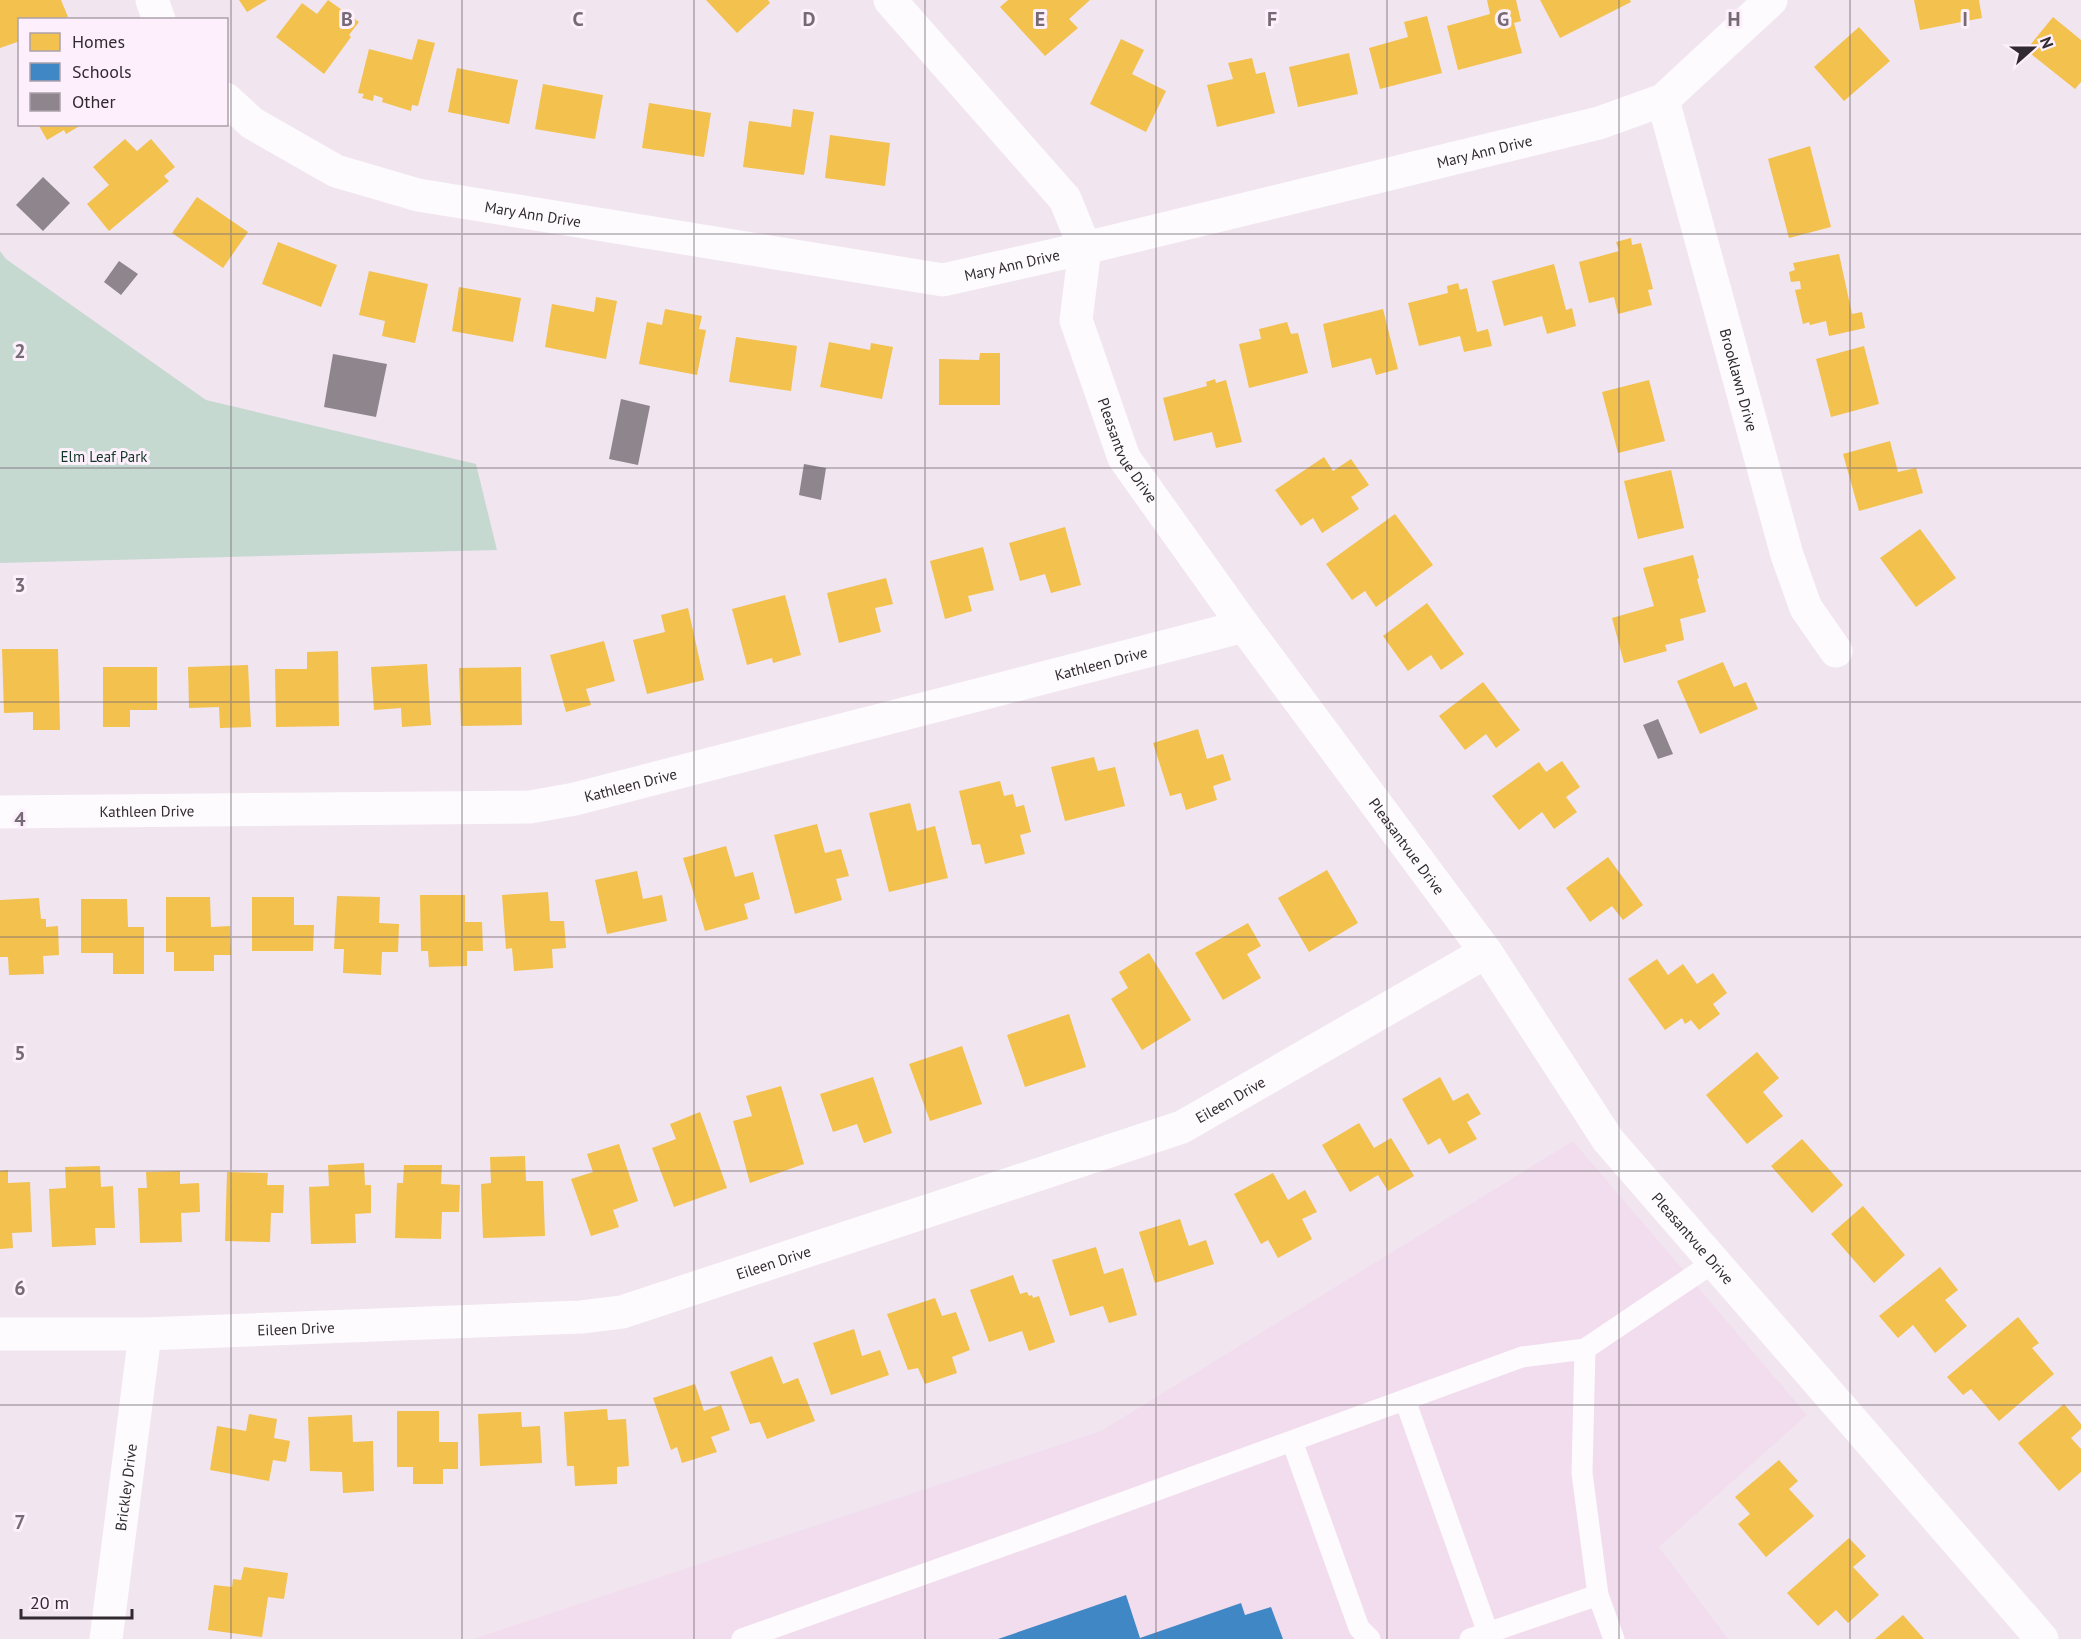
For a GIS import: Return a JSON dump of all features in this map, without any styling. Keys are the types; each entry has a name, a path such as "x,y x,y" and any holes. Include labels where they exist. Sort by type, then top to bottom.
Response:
{"street":[{"path":"152,0 158,18"},
{"name":"Pleasantvue Drive","path":"890,0 1065,199 1085,248 1076,320 1124,458 1244,626 1486,952 1608,1140 2042,1639"},
{"name":"Mary Ann Drive","path":"228,101 252,123 336,171 418,195 943,280 1085,248 1599,123 1663,100 1771,0"},
{"name":"Brooklawn Drive","path":"1663,100 1787,555 1806,609 1836,651"},
{"name":"Kathleen Drive","path":"0,812 530,807 575,799 1244,626"},
{"name":"Eileen Drive","path":"0,1334 145,1334 569,1318 622,1312 1182,1127 1486,952"},
{"name":"Brickley Drive","path":"106,1639 145,1334"}],"lane":[{"path":"742,1639 1522,1358 1585,1349 1714,1262"},
{"path":"1585,1349 1582,1473 1598,1595 1614,1639"},
{"path":"1405,1400 1479,1636 1598,1595"},
{"path":"1292,1441 1359,1628 1370,1639"}],"shaded area":[{"path":"1573,1141 1807,1415 1659,1547 1728,1639 473,1639 1101,1431"}],"green space":[{"name":"Elm Leaf Park","path":"0,251 6,259 206,400 476,464 497,550 0,563"}],"building: Homes":[{"path":"0,0 61,0 68,17 18,18 18,42 0,48"},
{"path":"239,0 267,0 247,12"},
{"path":"328,0 359,22 324,74 276,37 302,3 317,14"},
{"path":"706,0 768,0 770,3 737,33"},
{"path":"1008,0 1090,0 1069,19 1078,28 1045,56 1000,7"},
{"path":"1487,0 1516,0 1521,21 1514,23 1522,53 1458,70 1447,26 1490,14"},
{"path":"1540,0 1630,0 1631,2 1560,38"},
{"path":"1914,0 1979,0 1982,18 1920,30"},
{"path":"1427,16 1442,73 1380,89 1369,48 1408,37 1404,22"},
{"path":"2053,17 2081,40 2081,82 2075,89 2026,50"},
{"path":"1859,27 1890,61 1844,101 1814,67"},
{"path":"418,39 435,43 418,106 412,105 411,111 382,102 383,98 374,95 373,101 362,98 364,94 358,93 369,49 412,60"},
{"path":"1121,39 1144,50 1132,74 1166,91 1146,132 1090,104"},
{"path":"1349,53 1358,94 1298,107 1289,67"},
{"path":"1252,58 1256,74 1265,72 1275,113 1217,127 1207,85 1233,79 1228,63"},
{"path":"457,68 518,80 509,124 448,112"},
{"path":"543,84 603,95 595,139 535,129"},
{"path":"649,103 711,113 704,157 642,148"},
{"path":"793,109 814,112 804,175 743,167 749,121 791,127"},
{"path":"39,126 80,126 66,134 64,130 47,140"},
{"path":"830,135 890,143 885,186 825,178"},
{"path":"125,139 137,151 151,139 175,167 164,176 169,181 109,231 87,204 109,185 93,167"},
{"path":"1810,146 1831,227 1789,238 1768,159"},
{"path":"197,197 248,232 223,268 172,233"},
{"path":"1631,238 1632,245 1641,243 1653,289 1648,290 1652,305 1618,314 1614,297 1589,303 1579,262 1619,251 1616,242"},
{"path":"278,242 337,265 321,307 262,284"},
{"path":"1839,254 1852,314 1862,312 1865,328 1829,336 1826,321 1810,325 1809,322 1803,324 1795,290 1801,289 1800,281 1791,282 1789,272 1795,270 1793,263"},
{"path":"1554,264 1566,310 1572,308 1576,326 1547,334 1542,316 1504,326 1492,281"},
{"path":"369,271 428,284 415,343 382,336 385,321 359,315"},
{"path":"1458,283 1460,290 1467,288 1477,332 1488,329 1492,346 1464,352 1460,336 1419,346 1408,303 1448,293 1447,286"},
{"path":"459,287 521,298 513,342 452,331"},
{"path":"596,297 617,301 606,359 545,347 552,304 594,312"},
{"path":"665,309 702,316 699,329 706,330 697,375 639,364 647,322 662,325"},
{"path":"1383,309 1398,369 1376,375 1371,358 1332,368 1323,324"},
{"path":"1287,322 1291,334 1298,333 1308,373 1249,388 1239,344 1261,339 1259,329"},
{"path":"736,337 797,346 791,391 729,382"},
{"path":"829,342 870,350 871,343 893,347 882,399 820,387"},
{"path":"1864,346 1879,404 1831,417 1816,359"},
{"path":"980,353 1000,353 1000,405 939,405 939,359 979,360"},
{"path":"1215,379 1216,383 1226,380 1242,442 1216,448 1212,432 1174,441 1163,398 1207,386 1206,382"},
{"path":"1649,380 1665,441 1618,453 1602,392"},
{"path":"1890,441 1898,472 1916,468 1923,493 1859,511 1843,454"},
{"path":"1324,457 1333,471 1351,459 1369,485 1351,497 1359,509 1322,533 1313,518 1301,526 1275,490"},
{"path":"1671,470 1684,528 1638,539 1624,481"},
{"path":"1395,514 1433,565 1376,607 1365,591 1352,600 1326,564"},
{"path":"1065,527 1081,585 1051,593 1045,574 1020,581 1009,543"},
{"path":"1920,529 1956,578 1916,607 1880,558"},
{"path":"983,547 994,590 968,596 972,611 945,619 930,561"},
{"path":"1693,555 1706,612 1680,619 1684,640 1665,645 1667,651 1624,663 1612,618 1654,606 1643,568"},
{"path":"886,578 893,604 875,608 881,632 839,643 827,593"},
{"path":"785,595 801,655 773,663 772,658 747,665 732,609"},
{"path":"1427,603 1464,654 1441,670 1431,655 1408,671 1383,636"},
{"path":"688,608 704,680 647,694 633,640 665,632 661,615"},
{"path":"604,641 615,681 586,689 591,705 566,712 550,655"},
{"path":"2,649 58,649 60,730 33,730 33,712 4,713"},
{"path":"338,651 339,726 276,727 275,669 307,669 307,652"},
{"path":"1723,662 1734,687 1746,682 1758,709 1700,734 1677,681"},
{"path":"427,664 431,725 402,727 401,708 374,710 371,667"},
{"path":"248,665 251,727 220,728 219,707 189,708 188,667"},
{"path":"103,667 157,667 157,710 130,710 130,727 103,727"},
{"path":"521,667 522,725 461,726 459,668"},
{"path":"1483,682 1520,730 1496,748 1486,734 1465,750 1439,716"},
{"path":"1198,729 1207,759 1223,754 1231,780 1213,786 1217,800 1186,810 1181,793 1170,796 1153,743"},
{"path":"1094,757 1098,771 1115,767 1125,806 1065,821 1051,767"},
{"path":"1562,761 1580,787 1566,797 1577,812 1554,829 1542,812 1519,830 1492,796 1539,762 1546,772"},
{"path":"1000,781 1004,796 1013,794 1016,807 1024,805 1031,832 1020,835 1025,854 985,864 980,844 972,845 959,791"},
{"path":"910,803 917,831 935,826 948,878 889,892 869,813"},
{"path":"817,824 825,853 841,849 849,876 836,879 842,900 795,914 774,835"},
{"path":"726,846 735,877 753,872 760,899 744,904 748,919 705,931 683,858"},
{"path":"1608,857 1643,905 1623,920 1612,906 1590,922 1566,888"},
{"path":"1327,870 1358,923 1309,952 1278,898"},
{"path":"637,871 643,899 662,895 667,921 607,934 595,880"},
{"path":"548,892 550,921 564,921 566,948 552,949 553,968 514,971 512,948 506,949 502,895"},
{"path":"420,895 465,895 465,922 482,922 483,951 467,951 467,966 429,967 428,951 421,951"},
{"path":"337,896 380,897 379,923 399,924 398,952 382,952 381,975 343,973 344,949 334,949"},
{"path":"166,897 210,897 211,927 230,926 231,955 214,955 214,971 174,971 174,952 166,952"},
{"path":"252,897 294,897 294,925 314,925 313,951 252,951"},
{"path":"39,898 41,919 46,919 46,927 58,926 59,955 43,956 44,974 9,975 8,957 0,957 0,900"},
{"path":"81,899 127,899 128,927 144,927 144,974 113,974 113,953 81,953"},
{"path":"1248,923 1261,946 1247,954 1261,978 1223,1000 1195,953"},
{"path":"1149,953 1191,1020 1142,1050 1111,999 1128,988 1119,972"},
{"path":"1657,959 1668,975 1683,964 1697,984 1713,973 1727,993 1713,1004 1720,1014 1699,1030 1691,1020 1685,1024 1682,1018 1665,1030 1628,979"},
{"path":"1069,1014 1086,1067 1025,1087 1007,1035"},
{"path":"962,1046 982,1104 930,1121 909,1064"},
{"path":"1757,1052 1779,1078 1763,1092 1783,1116 1747,1144 1706,1095"},
{"path":"873,1077 892,1133 864,1143 857,1124 833,1132 820,1094"},
{"path":"1440,1077 1453,1101 1468,1093 1481,1114 1467,1122 1477,1139 1449,1154 1440,1138 1428,1145 1402,1099"},
{"path":"781,1086 804,1164 750,1183 733,1121 752,1116 746,1096"},
{"path":"700,1112 727,1188 674,1207 652,1148 676,1139 670,1124"},
{"path":"1359,1123 1374,1148 1391,1138 1414,1176 1388,1191 1378,1175 1350,1192 1322,1145"},
{"path":"1802,1139 1843,1185 1812,1213 1771,1166"},
{"path":"619,1144 638,1201 613,1210 619,1227 591,1236 571,1179 593,1172 587,1154"},
{"path":"525,1156 526,1181 543,1181 545,1236 483,1238 481,1184 491,1183 490,1157"},
{"path":"364,1163 365,1185 371,1185 371,1213 355,1214 356,1243 311,1244 309,1187 329,1186 328,1165"},
{"path":"404,1165 442,1165 441,1184 460,1185 459,1212 442,1212 441,1239 395,1238 397,1183 403,1183"},
{"path":"100,1166 101,1187 113,1186 115,1228 95,1228 96,1245 52,1247 49,1189 66,1188 65,1167"},
{"path":"8,1170 8,1183 30,1182 32,1232 12,1233 13,1248 0,1249 0,1171"},
{"path":"180,1171 180,1184 199,1183 200,1212 181,1213 182,1242 140,1243 138,1188 147,1188 146,1172"},
{"path":"227,1172 268,1173 267,1185 284,1185 283,1213 271,1213 270,1242 225,1241"},
{"path":"1273,1173 1288,1200 1305,1190 1317,1212 1302,1219 1312,1239 1278,1258 1268,1240 1261,1244 1234,1194"},
{"path":"1863,1206 1905,1255 1874,1283 1831,1234"},
{"path":"1180,1219 1189,1246 1206,1240 1214,1264 1155,1283 1139,1232"},
{"path":"1096,1247 1104,1274 1123,1268 1137,1315 1109,1323 1103,1306 1070,1316 1052,1260"},
{"path":"1940,1267 1958,1290 1945,1300 1967,1326 1935,1353 1913,1325 1898,1338 1879,1316"},
{"path":"1013,1275 1020,1294 1027,1292 1033,1298 1039,1296 1055,1342 1029,1351 1022,1331 989,1342 970,1290"},
{"path":"935,1298 942,1316 956,1312 970,1350 952,1357 957,1373 925,1384 918,1368 908,1370 887,1314"},
{"path":"2018,1317 2039,1343 2032,1348 2054,1374 1999,1421 1971,1389 1963,1395 1947,1377"},
{"path":"854,1329 862,1356 880,1350 889,1375 831,1395 813,1343"},
{"path":"772,1356 783,1384 798,1378 815,1421 767,1439 760,1422 750,1424 730,1372"},
{"path":"695,1384 704,1411 721,1405 730,1430 711,1437 717,1452 682,1463 677,1447 671,1450 653,1398"},
{"path":"2064,1404 2081,1424 2081,1429 2071,1438 2081,1449 2081,1472 2059,1491 2018,1443"},
{"path":"607,1409 608,1420 626,1419 629,1466 617,1467 617,1484 575,1486 574,1466 567,1466 564,1412"},
{"path":"397,1411 439,1411 439,1442 458,1442 458,1469 443,1469 443,1484 413,1484 413,1467 397,1467"},
{"path":"521,1412 522,1427 540,1426 542,1463 480,1466 478,1414"},
{"path":"249,1414 277,1419 274,1438 290,1441 286,1462 273,1460 269,1481 210,1470 217,1426 246,1431"},
{"path":"352,1415 353,1442 373,1441 374,1491 343,1493 342,1472 310,1471 308,1417"},
{"path":"1779,1460 1798,1481 1789,1489 1814,1516 1766,1557 1738,1524 1750,1514 1735,1497"},
{"path":"1849,1538 1866,1556 1853,1567 1879,1595 1848,1623 1836,1610 1818,1626 1787,1593"},
{"path":"244,1567 288,1573 284,1599 268,1597 262,1637 208,1630 214,1585 232,1587 233,1579 241,1580"},
{"path":"1903,1615 1924,1639 1875,1639"}],"building: Schools":[{"path":"1126,1595 1140,1638 1241,1603 1245,1615 1271,1607 1283,1639 998,1639"}],"building: Other":[{"path":"43,177 70,203 43,231 16,205"},
{"path":"119,261 138,274 121,295 104,282"},
{"path":"333,354 387,364 376,417 324,407"},
{"path":"621,399 650,406 638,465 609,459"},
{"path":"804,464 826,468 821,500 799,495"},
{"path":"1658,719 1673,754 1658,759 1643,725"}]}
